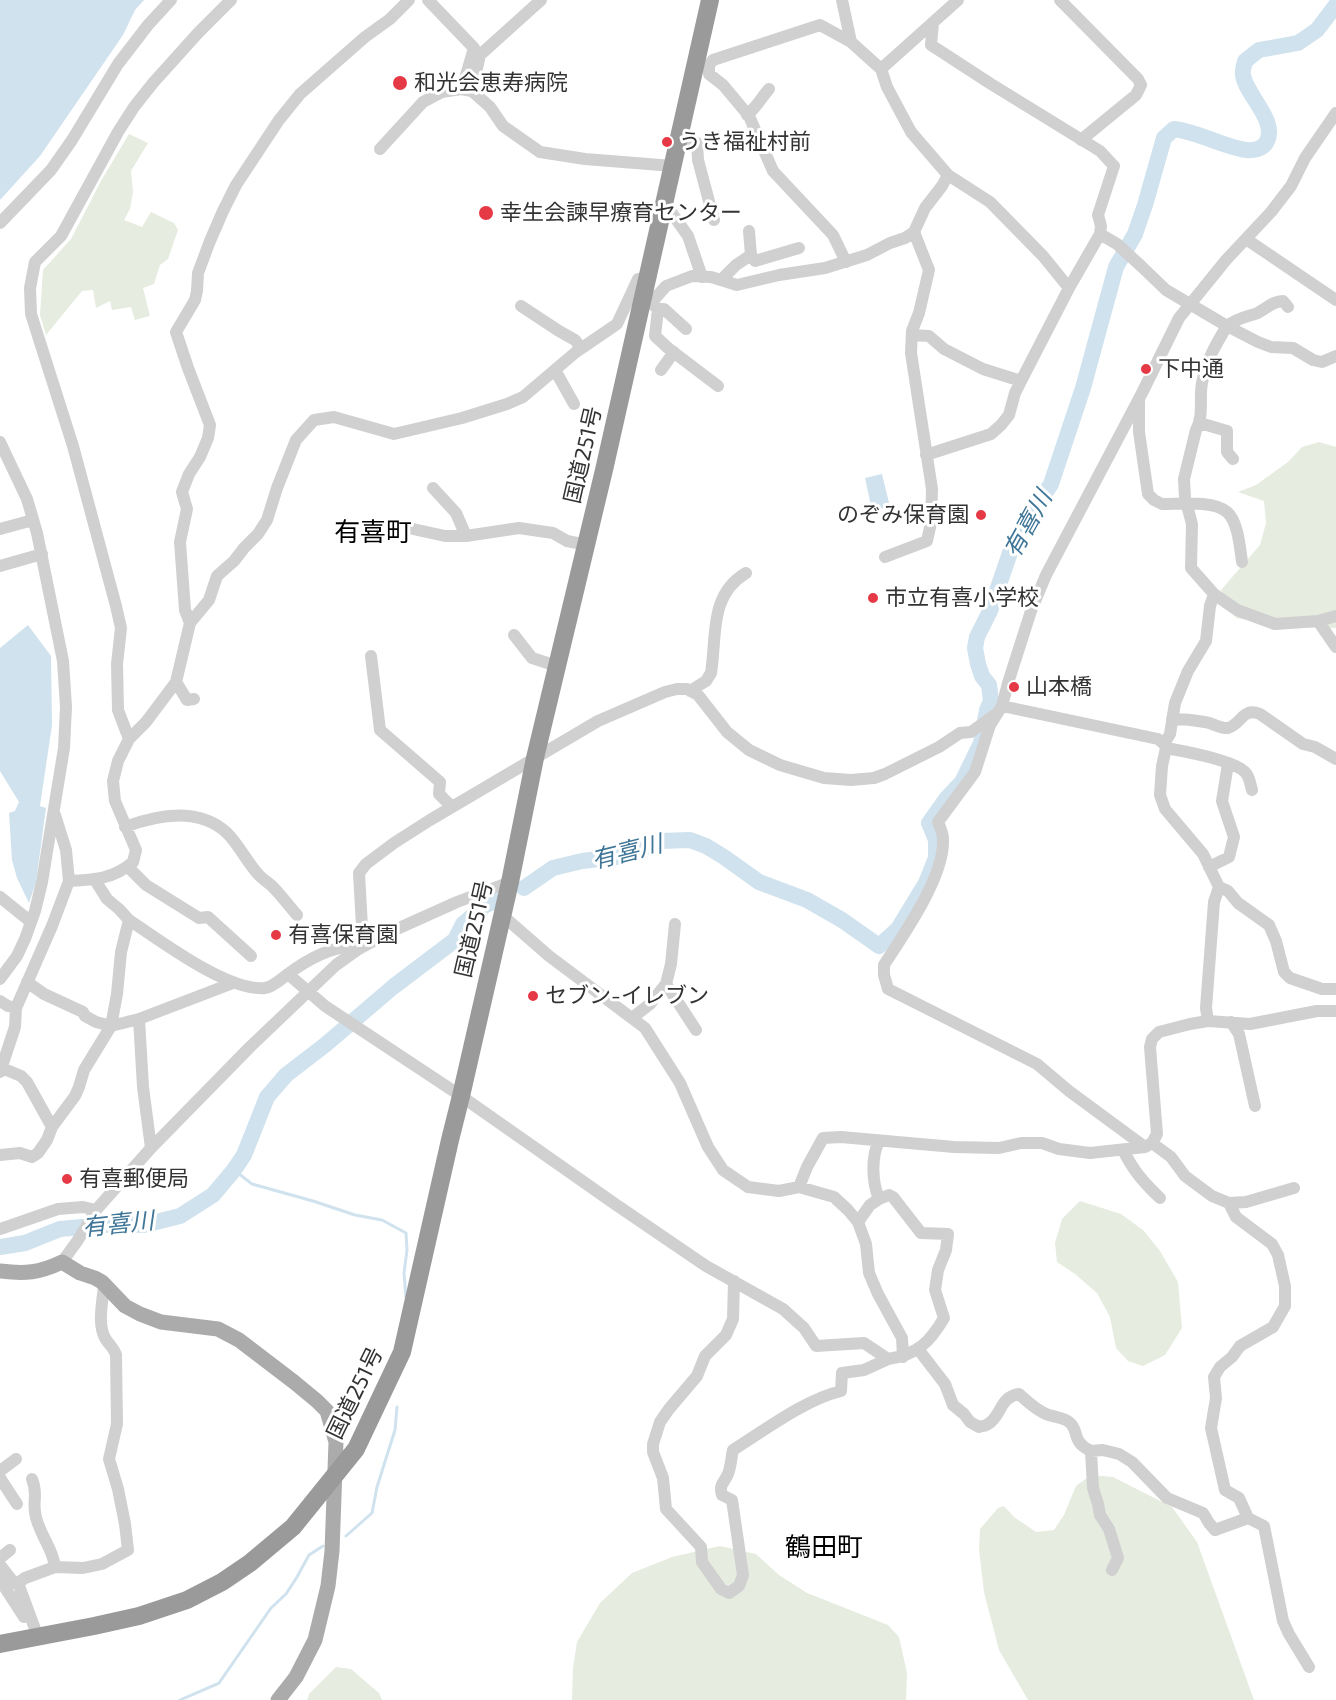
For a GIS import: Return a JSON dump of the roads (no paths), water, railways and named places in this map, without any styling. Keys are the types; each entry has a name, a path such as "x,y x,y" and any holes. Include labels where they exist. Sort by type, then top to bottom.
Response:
{"highway":[{"name":"国道251号","path":"0,1644 35,1630 139,1616 187,1600 222,1582 250,1563 294,1527 356,1449 402,1352 510,882 535,758 586,545 650,304 647,278 710,0"}],"main road":[{"path":"0,1271 21,1274 37,1272 62,1262 104,1284 125,1306 140,1314 161,1322 218,1329 239,1340 327,1411 336,1442 332,1551 324,1611 315,1640 296,1677 278,1700"}],"street":[{"path":"0,223 51,170 118,64 171,0"},
{"path":"129,739 118,710 117,664 121,628 73,446 31,314 30,288 35,262 61,236 134,107 198,33 231,0"},
{"path":"190,623 185,610 180,542 188,509 182,492 208,438 210,425 176,332 195,300 198,273 223,211 279,120 300,94 365,37 390,19 408,0"},
{"path":"428,0 474,48 467,90"},
{"path":"467,90 480,55 541,0"},
{"path":"842,0 851,42"},
{"path":"881,69 958,0"},
{"path":"1060,0 1138,79 1141,85 1136,95 1081,140"},
{"path":"926,454 991,434 1009,415 1021,381 1100,234 1101,225 1098,215 1114,166 1100,151 931,45 933,23"},
{"path":"846,262 833,235 773,171 747,115 723,85 709,74 709,65 713,60 820,25 851,42 881,69 887,87 911,132 948,174 990,202 1043,256 1069,288"},
{"path":"747,115 757,107 770,89"},
{"path":"380,149 423,102 442,92 467,90 490,107 503,126 540,152 585,159 673,166"},
{"path":"1294,1188 1246,1202 1229,1203 1212,1196 1185,1176 1171,1157 1148,1145 1069,1091 1037,1064 888,989 884,965 931,887 939,867 943,837 938,822 975,772 990,725 1002,706 1031,611 1046,575 1179,318 1291,186 1305,158 1336,113"},
{"path":"680,134 697,143 698,160 714,220"},
{"path":"650,304 666,286 692,276 711,277 737,285 779,275 825,268 905,238 914,232 925,208 948,174"},
{"path":"664,202 688,236 702,276"},
{"path":"749,231 751,255 755,261 799,248"},
{"path":"885,557 927,541 931,523 932,489 911,353 912,335 929,270 914,232"},
{"path":"1100,234 1117,244 1166,290 1227,326 1271,347 1293,348 1313,360 1322,362 1336,356"},
{"path":"1246,239 1336,300"},
{"path":"721,280 751,255"},
{"path":"69,881 109,877 133,862 136,850 115,801 113,781 118,761 129,739 146,722 176,682 190,623 209,600 217,576 234,561 267,520 296,440 314,420 334,417 394,434 429,427 507,404 523,397 581,348 617,324 638,279 647,278"},
{"path":"1288,307 1282,301 1276,301 1255,314 1234,320 1227,326 1206,363 1202,384 1200,423 1196,430 1184,479 1192,524 1191,568 1214,594 1237,610 1275,624 1318,621 1336,616"},
{"path":"650,304 664,309 686,328"},
{"path":"650,304 655,336 718,386"},
{"path":"521,306 575,340 581,348"},
{"path":"912,335 929,336 944,349 983,369 1021,381"},
{"path":"661,370 674,352"},
{"path":"555,370 574,404"},
{"path":"1139,399 1139,432 1148,494 1161,504 1214,505 1228,513 1239,535 1242,562"},
{"path":"1200,423 1227,431 1227,452 1233,459"},
{"path":"0,442 27,498 42,555 63,661 66,707 64,748 42,882 32,919 17,956 3,970"},
{"path":"433,488 456,513 466,536"},
{"path":"0,529 33,520"},
{"path":"413,529 445,536 466,536 519,528 553,533 567,541 586,545"},
{"path":"0,566 42,555"},
{"path":"690,691 706,681 711,673 720,601 726,591 746,573"},
{"path":"1214,594 1210,606 1206,641 1188,671 1175,703 1170,734 1165,746 1160,795 1165,809 1203,854 1219,887 1269,925 1276,941 1284,972 1290,978 1322,989 1336,989"},
{"path":"1318,621 1336,647"},
{"path":"514,635 532,658 557,666"},
{"path":"371,656 380,730 440,782 439,794 452,807"},
{"path":"176,682 187,700 194,699"},
{"path":"62,1262 94,1214 151,1148 250,1047 356,947 362,927 359,873 366,864 394,843 452,807 598,721 677,689 687,689 698,695 727,732 749,750 780,765 824,778 850,780 874,778 922,756 960,734 971,732 992,717 1002,706"},
{"path":"1002,706 1158,739 1165,746 1220,760 1244,771 1249,778 1252,790"},
{"path":"1172,719 1185,719 1225,728 1253,712 1260,714 1303,744 1316,747 1336,759"},
{"path":"1209,867 1229,858 1234,837 1222,801 1228,764"},
{"path":"52,1127 27,1082 21,1076 1,1070 15,1027 16,1008 69,881 66,850 53,811"},
{"path":"125,827 169,816 192,816 211,821 227,834 258,875 271,885 297,915"},
{"path":"128,867 146,885 198,918 208,917 250,956"},
{"path":"95,880 107,899 129,920 214,974 233,983 261,988 267,988 305,961 328,951 356,947 457,902 510,882"},
{"path":"1208,1021 1206,1008 1214,902 1219,887"},
{"path":"0,897 32,919 52,926"},
{"path":"502,915 549,956 645,1028 680,1083 708,1147 723,1170 748,1187 779,1191 800,1187 834,1197 858,1222 866,1244 869,1273 902,1338 903,1357"},
{"path":"0,1155 20,1153 32,1158 38,1153 52,1127 75,1096 84,1070 111,1026 121,952 129,920"},
{"path":"632,1018 650,1004 666,984 671,964 675,924"},
{"path":"288,974 325,1006 461,1096 706,1266 783,1309 804,1328 816,1346 864,1343 888,1359"},
{"path":"27,982 44,994 83,1012 85,1016 111,1026 139,1019 233,983"},
{"path":"666,984 696,1030"},
{"path":"0,1001 16,1008"},
{"path":"800,1187 807,1167 823,1138 841,1137 954,1147 999,1148 1021,1143 1042,1143 1059,1149 1090,1153 1148,1145 1157,1134 1150,1047 1152,1039 1159,1032 1208,1021 1250,1024 1317,1011 1336,1011"},
{"path":"139,1019 143,1087 151,1148"},
{"path":"1231,1022 1239,1035 1255,1106"},
{"path":"879,1141 875,1149 874,1186 879,1198"},
{"path":"1123,1150 1142,1181 1160,1198"},
{"path":"734,1281 733,1319 726,1335 705,1356 697,1376 660,1422 653,1444 653,1452 663,1478 666,1509 701,1547 702,1562 721,1589 729,1593 739,1586 743,1575 732,1500 722,1495 720,1488 727,1476 733,1450 810,1402 841,1391 842,1373 864,1370 888,1359 903,1357 918,1349 935,1333 944,1318 935,1290 948,1234 921,1233 889,1195 879,1198 870,1205 858,1222"},
{"path":"1229,1203 1236,1217 1272,1244 1278,1255 1285,1286 1285,1306 1273,1327 1240,1346 1220,1367 1214,1377 1216,1398 1211,1428 1225,1490 1239,1498 1248,1518 1264,1526 1283,1621 1309,1667"},
{"path":"0,1229 58,1209 83,1207 94,1214"},
{"path":"18,1583 25,1578 56,1567 83,1568 102,1564 128,1550 118,1489 109,1460 117,1424 116,1355 114,1347 105,1338 100,1319 104,1284"},
{"path":"918,1349 945,1384 953,1405 970,1422 979,1427 989,1424 1011,1395 1019,1394 1048,1415 1068,1421 1083,1447 1091,1451 1103,1450 1119,1454 1132,1462 1167,1498 1203,1512 1215,1530 1248,1518"},
{"path":"1091,1451 1093,1488 1100,1515 1109,1529 1118,1558 1112,1570"},
{"path":"0,1471 16,1459"},
{"path":"0,1478 16,1504"},
{"path":"32,1479 35,1487 34,1512 41,1533 54,1557 56,1567"},
{"path":"0,1558 10,1550"},
{"path":"0,1565 14,1583 18,1583"},
{"path":"0,1580 35,1630"},
{"path":"18,1583 35,1630"}],"water":[{"path":"0,0 144,0 135,10 123,35 40,156 0,200"},
{"path":"882,474 890,507 872,511 865,478"},
{"path":"28,625 51,656 52,725 40,806 46,808 36,882 29,903 17,878 12,860 9,813 15,811 19,802 0,771 0,648"}],"waterway":[{"name":"有喜川","path":"524,888 553,868 582,861 625,856 660,841 690,840 706,846 759,882 807,900 842,920 879,946 898,929 926,883 936,858 936,840 929,823 946,799 962,782 981,743 987,710 991,701 989,685 982,676 978,664 975,648 977,637 990,611 1013,544 1051,484 1083,388 1116,267 1135,234 1164,138 1174,129 1246,150 1262,147 1269,135 1268,126 1245,83 1243,73 1245,61 1259,50 1298,43 1317,30 1336,5"},
{"name":"有喜川","path":"0,1247 25,1243 60,1229 115,1224 144,1225 180,1216 213,1195 244,1155 267,1097 286,1075 393,987 455,940 463,924 484,906 495,901"},
{"path":"234,1170 252,1184 355,1215 382,1220 406,1233 407,1250 404,1273 406,1298"},
{"path":"346,1536 372,1513 377,1487 395,1430 397,1407"},
{"path":"180,1700 219,1683 271,1608 286,1594 309,1555 323,1546"}],"place":[{"name":"和光会恵寿病院","path":"400,83"},
{"name":"うき福祉村前","path":"667,142"},
{"name":"幸生会諫早療育センター","path":"486,213"},
{"name":"下中通","path":"1146,369"},
{"name":"のぞみ保育園","path":"981,515"},
{"name":"市立有喜小学校","path":"873,598"},
{"name":"山本橋","path":"1014,687"},
{"name":"有喜保育園","path":"276,935"},
{"name":"セブン-イレブン","path":"533,996"},
{"name":"有喜郵便局","path":"67,1179"}],"district":[{"name":"有喜町","path":"373,532"},
{"name":"鶴田町","path":"824,1547"}]}
